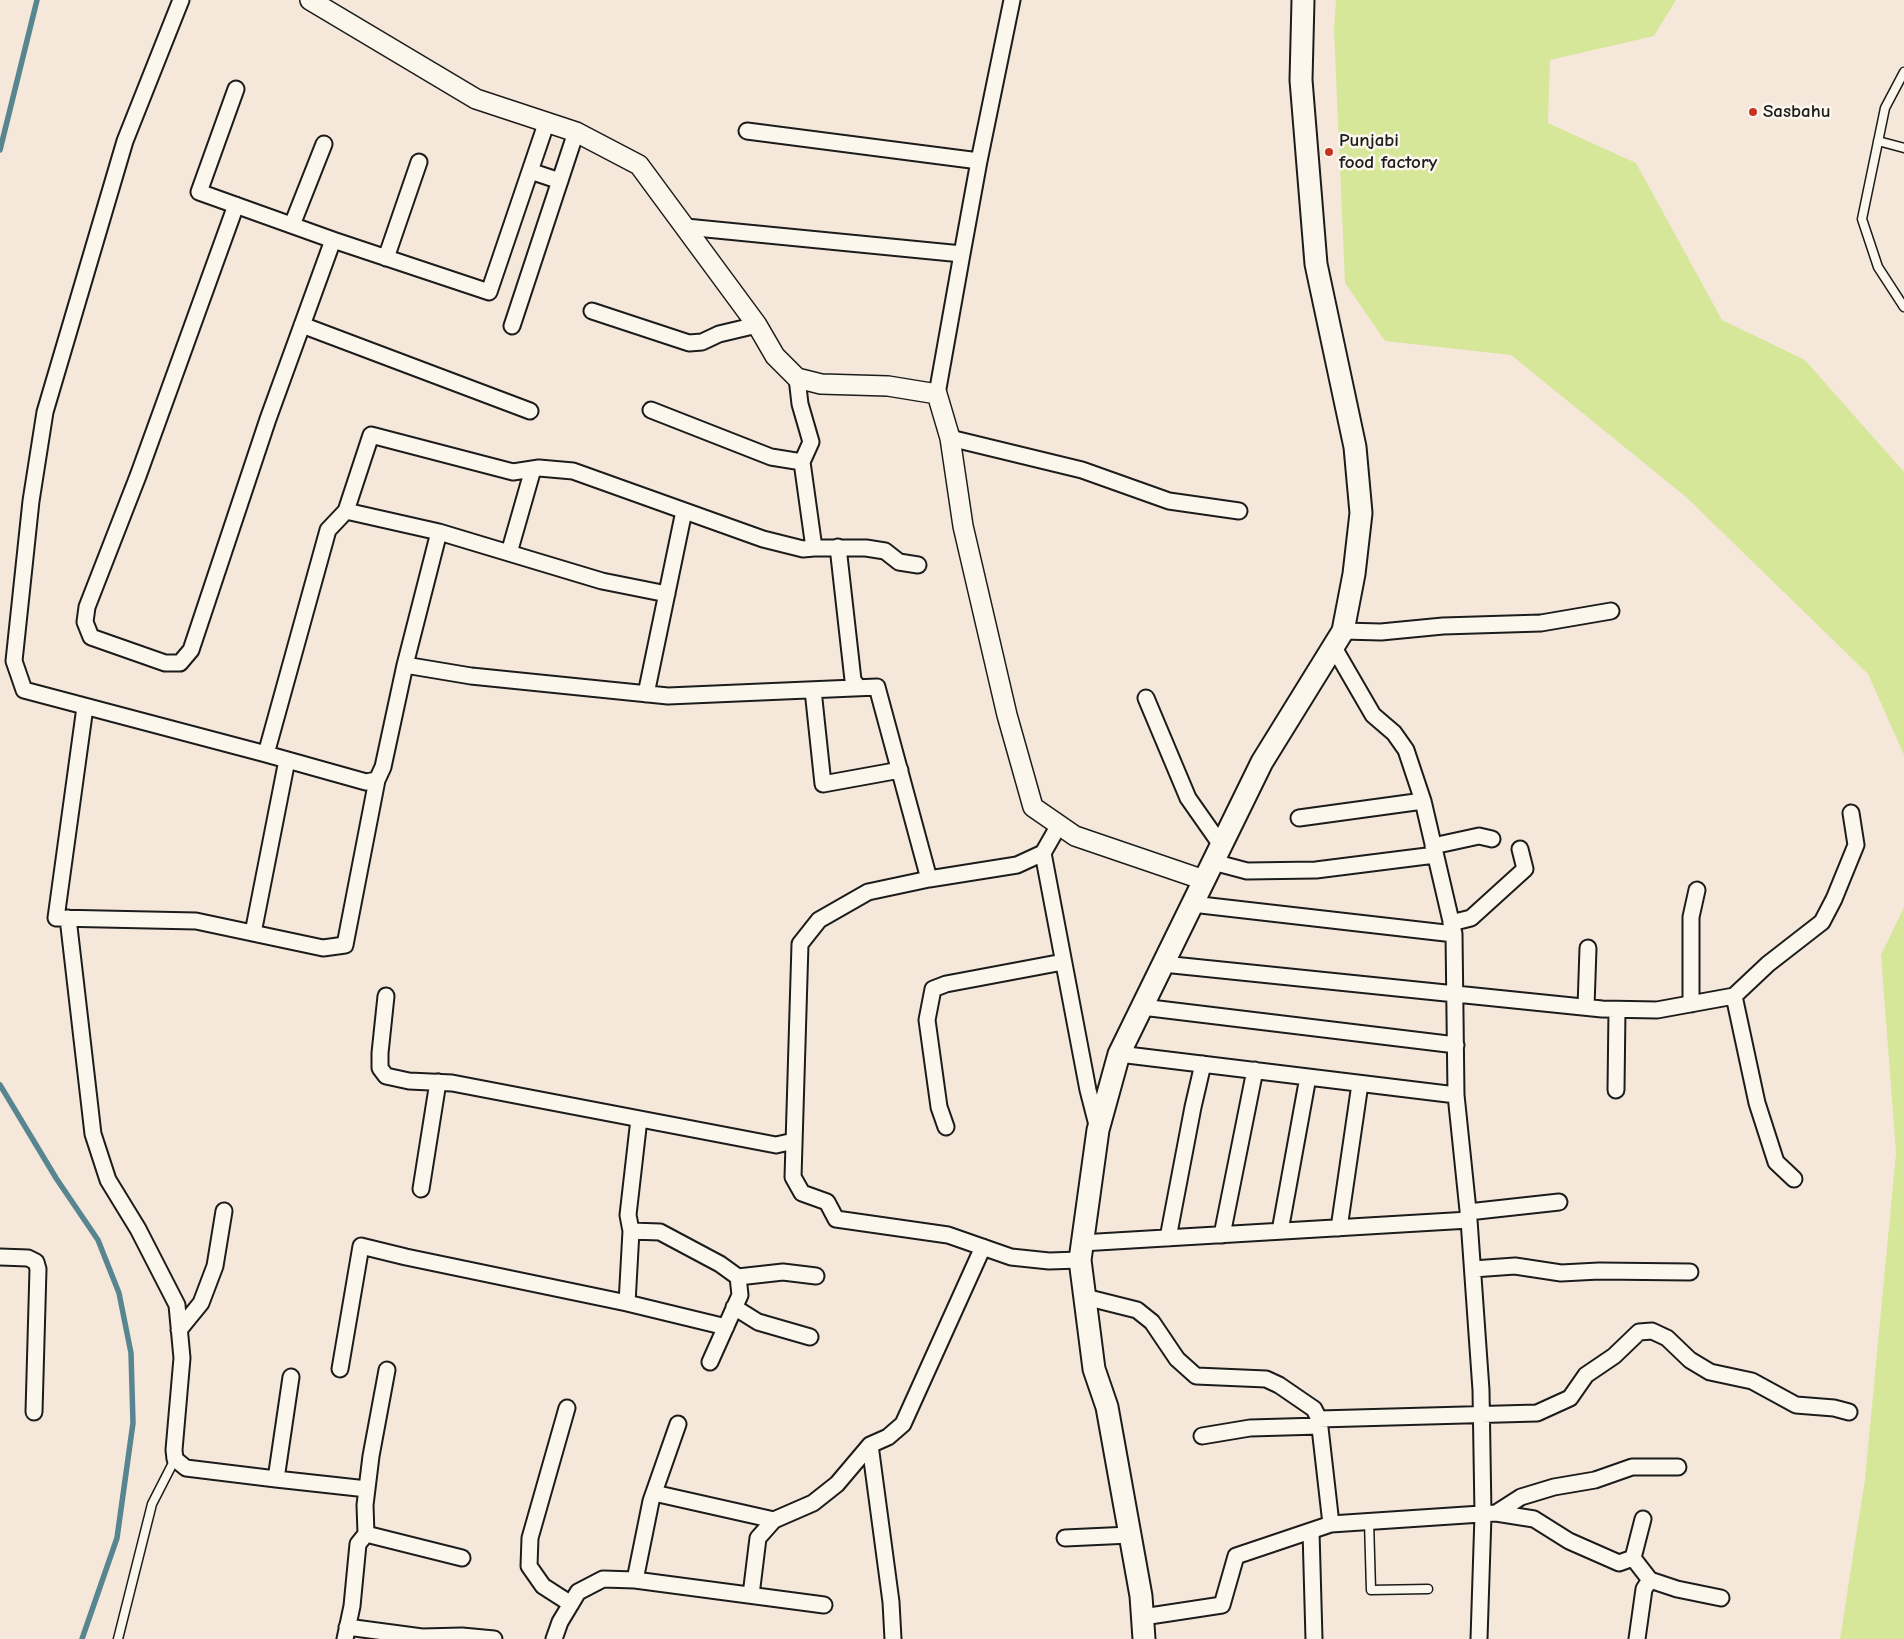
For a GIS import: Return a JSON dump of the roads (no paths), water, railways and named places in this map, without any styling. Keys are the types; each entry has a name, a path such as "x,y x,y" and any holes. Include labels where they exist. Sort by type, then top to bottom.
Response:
{"main road":[{"path":"1144,1639 1141,1596 1107,1407 1094,1370 1081,1252 1098,1130 1119,1054 1192,904 1262,762 1338,639 1354,574 1361,513 1355,447 1316,264 1301,80 1302,0"}],"street":[{"path":"181,0 125,141 45,412 31,501 14,661 24,690 366,782 377,780"},
{"path":"1012,0 979,161 937,394 950,438 963,526 1033,807 1075,836 1213,862 1247,871 1316,870 1434,850 1479,836 1492,838"},
{"path":"312,1 476,99 546,124 576,132 639,165 686,227 775,356 797,378 820,384 896,387 937,394"},
{"path":"236,89 199,192 332,240 489,292 546,124"},
{"path":"747,131 979,161"},
{"path":"512,326 576,132"},
{"path":"292,225 324,144"},
{"path":"386,258 419,162"},
{"path":"530,171 560,181"},
{"path":"236,205 138,476 87,607 85,622 91,637 165,663 180,663 192,650 268,419 332,240"},
{"path":"686,227 962,254"},
{"path":"592,311 689,343 702,342 719,334 756,326"},
{"path":"302,325 530,411"},
{"path":"797,378 800,404 806,418 811,442 802,462 814,548"},
{"path":"651,410 771,457 802,462"},
{"path":"266,754 328,530 346,511 371,435 513,472 533,469 573,471 764,539 803,550 838,547 885,551 899,562 918,565"},
{"path":"950,438 1082,470 1169,502 1238,511"},
{"path":"509,553 533,469"},
{"path":"346,511 439,532 602,581 667,594"},
{"path":"646,694 684,511"},
{"path":"85,707 56,918 196,921 323,948 346,945 377,780 383,767 405,665 439,532"},
{"path":"838,547 853,680 858,687"},
{"path":"1479,1639 1490,1514 1481,1416 1473,1269 1456,1095 1453,929 1423,801 1406,750 1394,733 1373,715 1338,639 1381,632 1443,626 1541,623 1611,611"},
{"path":"405,665 471,676 668,696 877,686 929,879"},
{"path":"813,690 823,784 900,770"},
{"path":"1146,698 1213,862"},
{"path":"253,933 287,760"},
{"path":"1299,818 1423,801"},
{"path":"1163,964 1454,995 1617,1010 1657,1010 1734,996 1768,964 1822,922 1834,899 1856,845 1851,814"},
{"path":"1058,825 1043,853 1017,865 929,879 868,892 819,920 800,944 793,1177 802,1193 827,1202 836,1219 948,1235 1011,1257 1048,1261 1081,1252 1168,1238 1339,1228 1468,1216 1559,1202"},
{"path":"1192,904 1453,929 1471,918 1524,869 1520,849"},
{"path":"1043,853 1088,1090 1098,1130"},
{"path":"1691,1004 1691,917 1698,890"},
{"path":"68,918 93,1134 108,1180 138,1229 177,1305 182,1358 174,1450 175,1459 186,1468 367,1489"},
{"path":"1586,1008 1588,948"},
{"path":"946,1128 939,1107 928,1020 933,989 946,984 1063,962"},
{"path":"386,996 380,1068 386,1076 438,1082 776,1145 794,1141"},
{"path":"1734,996 1757,1103 1776,1162 1794,1179"},
{"path":"1142,1007 1456,1045"},
{"path":"1616,1090 1617,1010"},
{"path":"1119,1054 1456,1095"},
{"path":"1168,1238 1203,1064"},
{"path":"1222,1235 1255,1070"},
{"path":"1280,1231 1308,1077"},
{"path":"421,1189 438,1082"},
{"path":"1339,1228 1360,1084"},
{"path":"627,1303 631,1231 628,1215 639,1118"},
{"path":"179,1330 201,1302 211,1275 224,1210"},
{"path":"631,1231 660,1232 720,1264 738,1277 783,1272 816,1276"},
{"path":"340,1369 361,1246 726,1326"},
{"path":"751,1595 758,1538 774,1520 818,1498 836,1484 870,1446 888,1437 903,1424 983,1247"},
{"path":"0,1257 28,1258 36,1262 38,1269 34,1412"},
{"path":"1473,1269 1515,1266 1562,1273 1599,1271 1690,1272"},
{"path":"710,1362 740,1295 738,1277"},
{"path":"1085,1296 1137,1310 1152,1322 1177,1359 1196,1376 1266,1380 1279,1385 1314,1409 1320,1423 1331,1524"},
{"path":"734,1306 758,1322 810,1337"},
{"path":"1202,1436 1250,1428 1320,1423 1537,1413 1570,1398 1586,1375 1619,1352 1639,1332 1652,1332 1667,1338 1690,1360 1710,1372 1752,1381 1796,1405 1834,1408 1849,1412"},
{"path":"388,1370 367,1489 365,1505 366,1534 358,1544 346,1633 422,1637 462,1636 494,1639"},
{"path":"276,1479 291,1377"},
{"path":"567,1408 530,1538 529,1566 543,1586 570,1604"},
{"path":"636,1580 643,1536 654,1493 678,1424"},
{"path":"870,1446 891,1602 893,1639"},
{"path":"1490,1514 1521,1498 1554,1488 1595,1480 1632,1467 1678,1468"},
{"path":"654,1493 774,1520"},
{"path":"1143,1618 1222,1605 1236,1556 1331,1524 1490,1514 1534,1519 1568,1541 1619,1563 1633,1558"},
{"path":"1633,1558 1643,1519"},
{"path":"1310,1531 1314,1639"},
{"path":"366,1534 462,1558"},
{"path":"1065,1538 1130,1535"},
{"path":"1633,1558 1650,1580 1678,1589 1721,1598"},
{"path":"554,1639 560,1622 578,1592 603,1579 636,1580 824,1605"},
{"path":"1637,1639 1644,1589 1650,1580"}],"lane":[{"path":"1904,72 1884,108 1862,219 1878,267 1904,307"},
{"path":"1878,141 1904,148"},
{"path":"118,1639 152,1504 175,1459"},
{"path":"1369,1521 1371,1590 1428,1589"}],"waterway":[{"path":"0,150 37,0"},
{"path":"0,1085 56,1178 98,1240 119,1293 131,1353 133,1423 117,1538 82,1639"}],"place":[{"name":"Sasbahu","path":"1753,112"},
{"name":"Punjabi food factory","path":"1329,152"}]}
